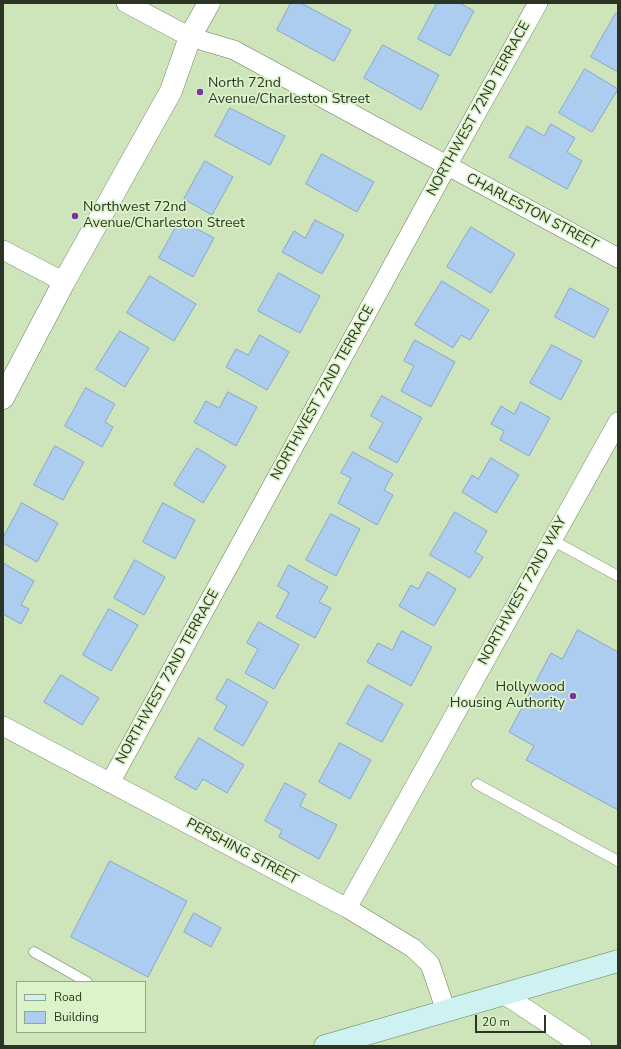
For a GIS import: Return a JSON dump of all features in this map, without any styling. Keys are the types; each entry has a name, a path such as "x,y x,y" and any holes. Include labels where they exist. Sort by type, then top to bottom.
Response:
{"main road":[{"path":"325,1046 618,961"}],"street":[{"name":"CHARLESTON STREET","path":"126,3 190,37 234,50 618,258"},
{"path":"3,398 64,282 171,91 190,37 209,3"},
{"name":"NORTHWEST 72ND TERRACE","path":"110,783 447,166 538,3"},
{"path":"3,250 64,282"},
{"name":"NORTHWEST 72ND WAY","path":"347,908 618,422"},
{"name":"PERSHING STREET","path":"3,726 347,908 413,948 430,964 446,1011"},
{"path":"505,995 582,1046"}],"lane":[{"path":"552,540 618,576"},
{"path":"477,784 618,861"},
{"path":"34,952 85,981"}],"building":[{"path":"291,3 301,3 351,30 334,61 277,30"},
{"path":"437,3 460,3 474,11 450,56 418,39"},
{"path":"616,13 618,14 618,72 591,57"},
{"path":"383,45 439,75 421,110 364,78"},
{"path":"585,69 618,89 592,132 559,113"},
{"path":"230,108 285,136 270,165 215,136"},
{"path":"551,124 575,138 567,152 582,161 567,189 509,157 527,126 544,136"},
{"path":"322,154 374,182 357,212 306,184"},
{"path":"205,161 233,177 212,215 184,199"},
{"path":"180,220 214,238 193,277 159,258"},
{"path":"315,220 344,235 322,274 282,252 294,231 305,238"},
{"path":"471,227 515,254 491,293 447,267"},
{"path":"279,273 320,296 300,333 258,311"},
{"path":"150,276 196,304 174,341 127,313"},
{"path":"442,281 489,310 470,340 461,335 453,348 415,325"},
{"path":"570,288 609,309 594,338 555,317"},
{"path":"120,331 149,348 125,387 96,369"},
{"path":"260,335 289,352 267,390 226,367 236,349 248,355"},
{"path":"415,340 455,362 431,407 401,391 414,366 404,361"},
{"path":"552,345 582,361 561,400 530,383"},
{"path":"86,388 115,404 105,422 113,427 102,447 65,426"},
{"path":"228,392 257,407 236,446 194,422 206,401 219,408"},
{"path":"382,396 422,418 397,463 369,448 383,423 371,416"},
{"path":"521,402 550,418 529,456 500,440 504,431 491,424 501,406 514,414"},
{"path":"55,446 84,462 63,500 34,485"},
{"path":"197,448 226,466 203,503 174,485"},
{"path":"353,452 393,474 384,490 393,495 377,525 338,503 351,478 341,473"},
{"path":"491,458 519,475 496,513 462,492 472,475 478,479"},
{"path":"22,503 58,523 37,562 3,543 3,538"},
{"path":"163,503 195,520 175,559 143,542"},
{"path":"455,512 487,531 475,552 483,557 470,578 430,555"},
{"path":"331,514 360,529 336,576 306,560"},
{"path":"135,560 165,577 144,615 114,598"},
{"path":"3,563 34,581 21,605 29,609 21,624 3,614"},
{"path":"289,565 328,587 319,602 331,608 315,638 276,617 289,593 278,586"},
{"path":"428,572 456,589 434,626 399,606 411,585 418,589"},
{"path":"109,609 138,625 111,671 83,655"},
{"path":"259,622 299,645 274,689 245,673 258,649 247,643"},
{"name":"Hollywood Housing Authority","path":"578,630 618,652 618,810 526,760 534,746 509,732 551,653 562,659"},
{"path":"402,631 432,647 411,686 367,662 378,643 392,650"},
{"path":"61,675 99,698 82,725 44,702"},
{"path":"228,679 268,702 243,746 214,729 227,706 216,699"},
{"path":"368,685 403,704 382,742 347,724"},
{"path":"199,738 244,765 227,793 203,779 196,790 175,778"},
{"path":"340,743 371,760 350,799 319,782"},
{"path":"285,783 306,794 300,806 337,825 319,859 279,837 282,830 265,821"},
{"path":"110,861 187,901 148,977 71,937"},
{"path":"194,913 221,928 211,947 184,932"}],"place":[{"name":"North 72nd Avenue/Charleston Street","path":"200,92"},
{"name":"Northwest 72nd Avenue/Charleston Street","path":"75,216"},
{"name":"Hollywood Housing Authority","path":"573,696"}]}
